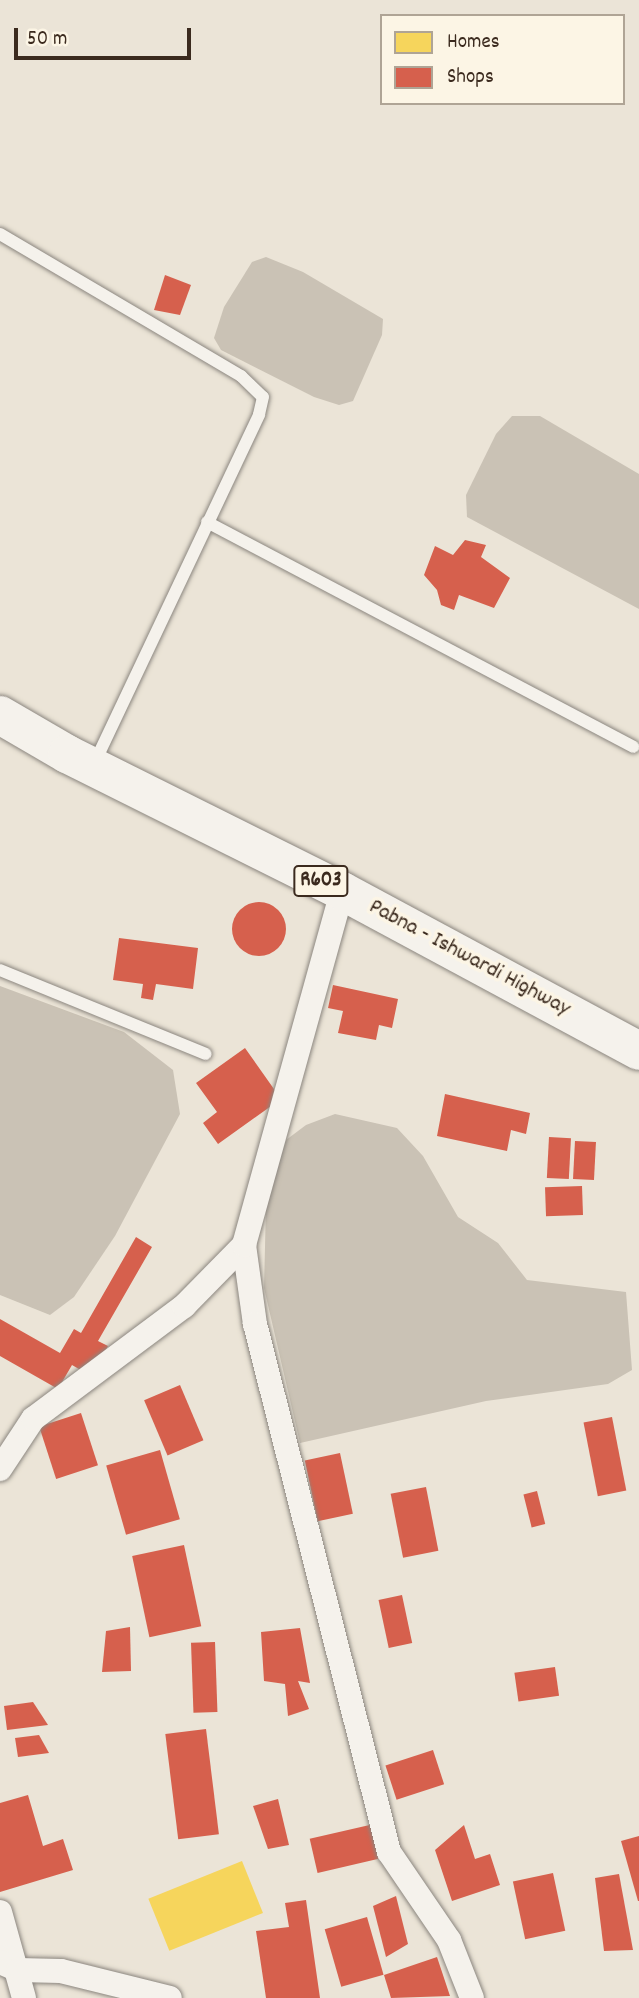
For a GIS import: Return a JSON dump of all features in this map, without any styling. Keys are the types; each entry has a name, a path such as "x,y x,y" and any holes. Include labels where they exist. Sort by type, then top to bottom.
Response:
{"main road":[{"name":"Pabna - Ishwardi Highway","path":"0,715 93,767 342,891 639,1051"}],"street":[{"path":"342,891 244,1245 255,1324 389,1852 449,1940 472,1998"},
{"path":"0,1469 33,1419 184,1306 244,1245"},
{"path":"0,1912 9,1966 24,1998"},
{"path":"9,1966 61,1971 170,1998"}],"lane":[{"path":"0,234 241,376 263,397 260,415 93,767"},
{"path":"207,522 633,747"},
{"path":"0,970 206,1054"}],"shaded area":[{"path":"0,0 639,0 639,1998 0,1998"},
{"path":"266,257 303,272 383,319 382,335 353,401 339,405 314,397 221,350 214,338 224,307 252,262"},
{"path":"512,416 540,416 639,474 639,609 467,517 466,495 496,434"},
{"path":"0,986 124,1032 173,1070 180,1114 115,1236 74,1297 50,1315 0,1295"},
{"path":"335,1114 397,1128 423,1156 458,1217 498,1243 527,1280 626,1292 632,1370 608,1384 486,1401 300,1443 264,1288 266,1206 286,1140 306,1125"}],"building: Homes":[{"path":"242,1861 263,1913 169,1951 148,1899"}],"building: Shops":[{"path":"165,275 191,285 180,315 154,310"},
{"path":"465,540 486,545 481,557 510,578 494,608 459,595 454,610 441,605 437,590 424,575 435,546 453,555"},
{"path":"259,902 278,910 286,929 278,948 259,956 240,948 232,929 240,910"},
{"path":"119,938 198,948 193,989 156,984 153,1000 141,998 143,984 113,980"},
{"path":"333,985 398,999 392,1028 379,1025 376,1040 338,1033 343,1011 328,1008"},
{"path":"245,1048 281,1099 218,1144 203,1123 217,1112 196,1083"},
{"path":"445,1094 530,1113 526,1134 511,1130 507,1151 437,1136"},
{"path":"549,1137 571,1138 569,1179 547,1178"},
{"path":"575,1141 596,1142 594,1180 573,1179"},
{"path":"582,1186 583,1215 546,1216 545,1187"},
{"path":"136,1237 152,1247 98,1341 108,1346 91,1376 72,1365 58,1389 0,1356 0,1319 60,1353 74,1329 81,1333"},
{"path":"180,1385 203,1440 168,1455 144,1400"},
{"path":"81,1413 98,1465 56,1479 39,1427"},
{"path":"612,1417 626,1491 598,1496 584,1423"},
{"path":"160,1450 180,1519 126,1535 106,1465"},
{"path":"340,1453 353,1514 318,1521 305,1460"},
{"path":"426,1487 438,1551 403,1558 391,1494"},
{"path":"537,1491 545,1524 532,1527 523,1494"},
{"path":"184,1545 201,1626 149,1637 132,1556"},
{"path":"402,1595 412,1643 389,1648 379,1600"},
{"path":"130,1627 131,1671 102,1672 106,1631"},
{"path":"300,1628 310,1683 298,1681 309,1709 288,1716 285,1684 264,1681 261,1632"},
{"path":"215,1642 217,1712 193,1713 191,1643"},
{"path":"555,1667 559,1696 518,1701 514,1673"},
{"path":"33,1702 48,1725 7,1730 4,1706"},
{"path":"206,1729 219,1834 178,1839 165,1734"},
{"path":"39,1735 49,1753 18,1757 15,1738"},
{"path":"433,1750 444,1784 397,1800 385,1765"},
{"path":"28,1795 43,1846 63,1839 73,1870 0,1892 0,1803"},
{"path":"278,1799 289,1845 268,1849 253,1806"},
{"path":"374,1824 382,1858 318,1873 310,1839"},
{"path":"464,1825 475,1859 490,1854 500,1885 452,1901 435,1850"},
{"path":"639,1836 639,1901 638,1901 621,1841"},
{"path":"553,1873 565,1931 525,1939 513,1882"},
{"path":"619,1874 633,1950 604,1951 595,1878"},
{"path":"396,1896 408,1944 386,1957 373,1906"},
{"path":"306,1900 320,1998 266,1998 256,1931 289,1927 285,1903"},
{"path":"367,1917 384,1975 341,1987 325,1929"},
{"path":"437,1957 450,1996 391,1998 384,1975"}]}
